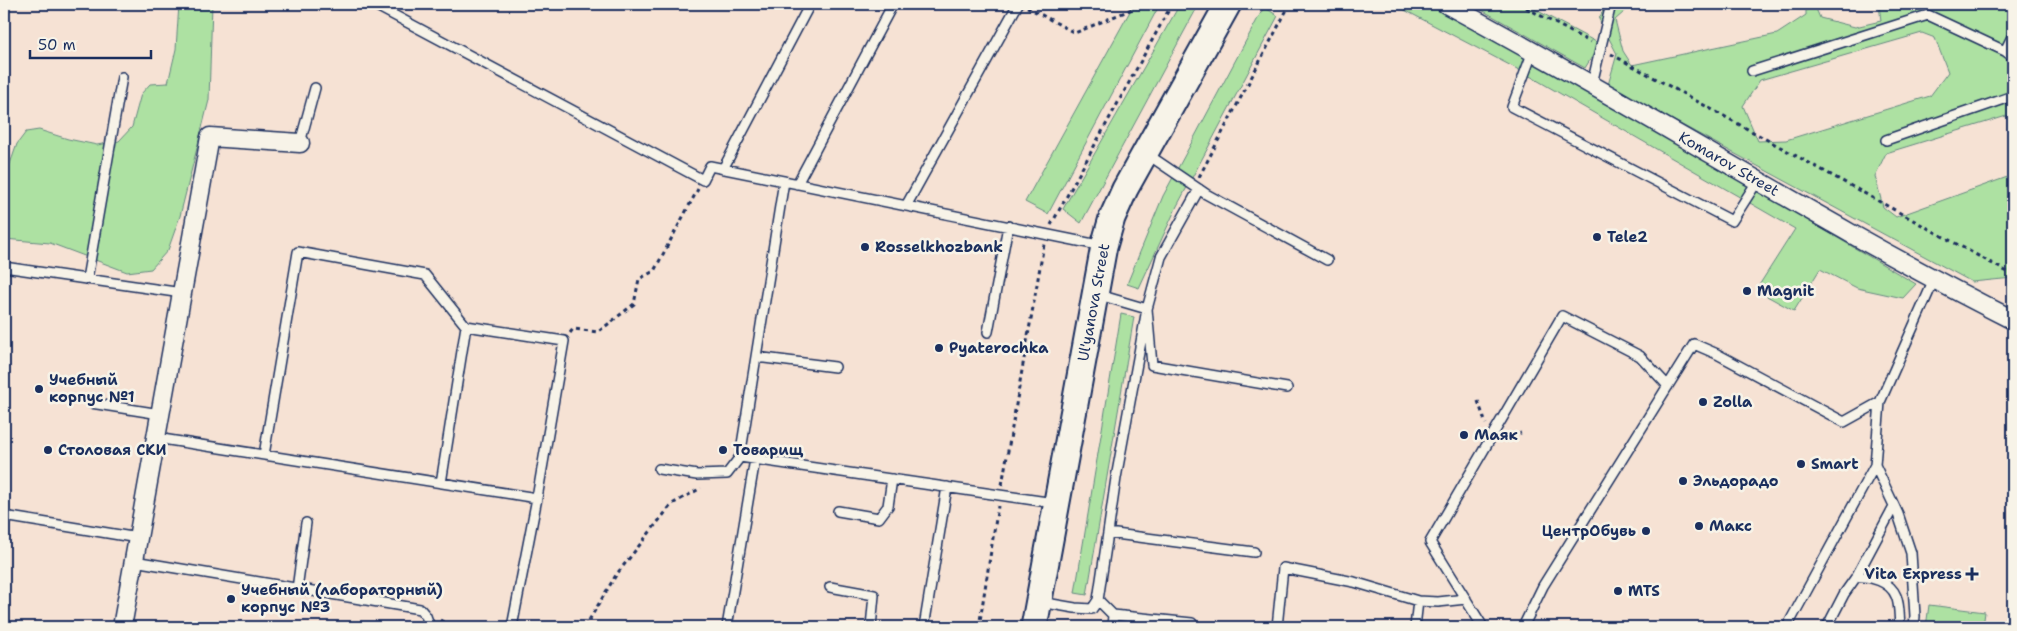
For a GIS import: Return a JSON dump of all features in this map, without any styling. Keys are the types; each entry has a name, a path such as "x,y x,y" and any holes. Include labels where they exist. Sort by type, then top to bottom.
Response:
{"main road":[{"name":"Ul'yanova Street","path":"1034,627 1104,246 1112,218 1145,153 1228,4"}],"street":[{"name":"Komarov Street","path":"1446,4 1533,50 1934,280 2013,320"},
{"path":"122,627 210,136 300,143"}],"lane":[{"path":"373,4 703,180 710,166 1104,246"},
{"path":"724,169 810,4"},
{"path":"797,184 893,4"},
{"path":"906,206 1019,4"},
{"path":"1592,84 1611,4"},
{"path":"1752,71 1928,16 2013,56"},
{"path":"2005,51 2013,35"},
{"path":"1533,50 1512,107 1732,221 1758,180"},
{"path":"87,279 122,78"},
{"path":"300,143 315,88"},
{"path":"1886,140 2013,96"},
{"path":"1145,153 1196,188 1327,260"},
{"path":"659,469 697,475 727,474 740,457 784,182"},
{"path":"1039,601 1074,608 1092,609 1098,600 1116,478 1147,309 1161,257 1196,188"},
{"path":"988,332 1008,226"},
{"path":"264,455 298,252 425,275 466,326 564,341 537,498 512,627"},
{"path":"4,267 182,293"},
{"path":"1787,627 1875,465 1880,402 1934,280"},
{"path":"1096,294 1147,309"},
{"path":"1147,309 1152,365 1287,388"},
{"path":"1483,627 1430,542 1562,316 1640,356 1668,386"},
{"path":"441,483 466,326"},
{"path":"1523,627 1543,586 1694,344 1717,354 1844,422 1880,402"},
{"path":"756,357 835,366"},
{"path":"92,403 160,414"},
{"path":"156,438 537,498"},
{"path":"740,457 1057,504"},
{"path":"727,627 755,459"},
{"path":"1875,465 1894,506 1910,554 1915,616 1914,627"},
{"path":"838,511 879,518 888,506 892,479"},
{"path":"924,627 948,487"},
{"path":"1827,627 1894,506"},
{"path":"4,516 138,538"},
{"path":"297,589 306,523"},
{"path":"1108,533 1254,552"},
{"path":"134,561 420,610 431,624 430,627"},
{"path":"1277,627 1283,568 1354,582 1418,601 1438,602 1466,599"},
{"path":"1856,577 1865,576 1882,582 1896,595 1900,627"},
{"path":"830,587 874,595 871,627"},
{"path":"1098,600 1112,616 1112,627"},
{"path":"1415,627 1418,601"},
{"path":"1112,616 1192,623"}],"path":[{"path":"1019,4 1075,33 1144,4"},
{"path":"979,627 1046,234 1172,4"},
{"path":"1196,188 1290,4"},
{"path":"1520,4 2013,275"},
{"path":"564,341 573,329 598,332 634,304 638,279 654,271 703,180"},
{"path":"585,627 616,575 672,504 727,474"}],"green space":[{"path":"179,4 212,4 209,100 180,216 168,250 151,269 127,272 50,243 4,239 4,181 17,144 26,132 39,130 97,145 119,141 132,127 141,94 150,84 168,83 176,49"},
{"path":"1134,4 1160,4 1048,214 1025,202"},
{"path":"1180,4 1199,4 1081,223 1063,209"},
{"path":"1393,4 1430,4 1530,57 1916,284 1903,298 1857,288 1820,269 1794,311 1756,290 1795,229 1521,71"},
{"path":"1471,4 1525,4 1600,44 1585,68"},
{"path":"1606,4 1633,4 1615,20 1623,51 1632,65 1777,34 1806,15 1806,4 1814,4 1820,18 1855,27 1881,21 1879,4 2013,4 2013,114 1886,153 1875,176 1883,207 1896,217 2013,175 2013,278 1972,282 1608,85 1617,54 1599,19","holes":["1922,33 1935,38 1948,72 1930,96 1786,140 1758,141 1743,106 1760,80"]},
{"path":"1264,7 1278,16 1177,206 1139,288 1127,284 1163,196"},
{"path":"1121,314 1134,317 1087,595 1075,593"},
{"path":"1929,605 1985,612 1983,627 1926,627"}],"place":[{"name":"Tele2","path":"1597,237"},
{"name":"Rosselkhozbank","path":"865,247"},
{"name":"Magnit","path":"1747,291"},
{"name":"Pyaterochka","path":"939,348"},
{"name":"Учебный корпус №1","path":"39,389"},
{"name":"Zolla","path":"1703,402"},
{"name":"Маяк","path":"1464,435"},
{"name":"Столовая СКИ","path":"48,450"},
{"name":"Товарищ","path":"723,450"},
{"name":"Smart","path":"1801,464"},
{"name":"Эльдорадо","path":"1683,481"},
{"name":"Макс","path":"1699,526"},
{"name":"ЦентрОбувь","path":"1646,531"},
{"name":"Vita Express","path":"1972,574"},
{"name":"MTS","path":"1618,591"},
{"name":"Учебный (лабораторный) корпус №3","path":"231,599"}]}
